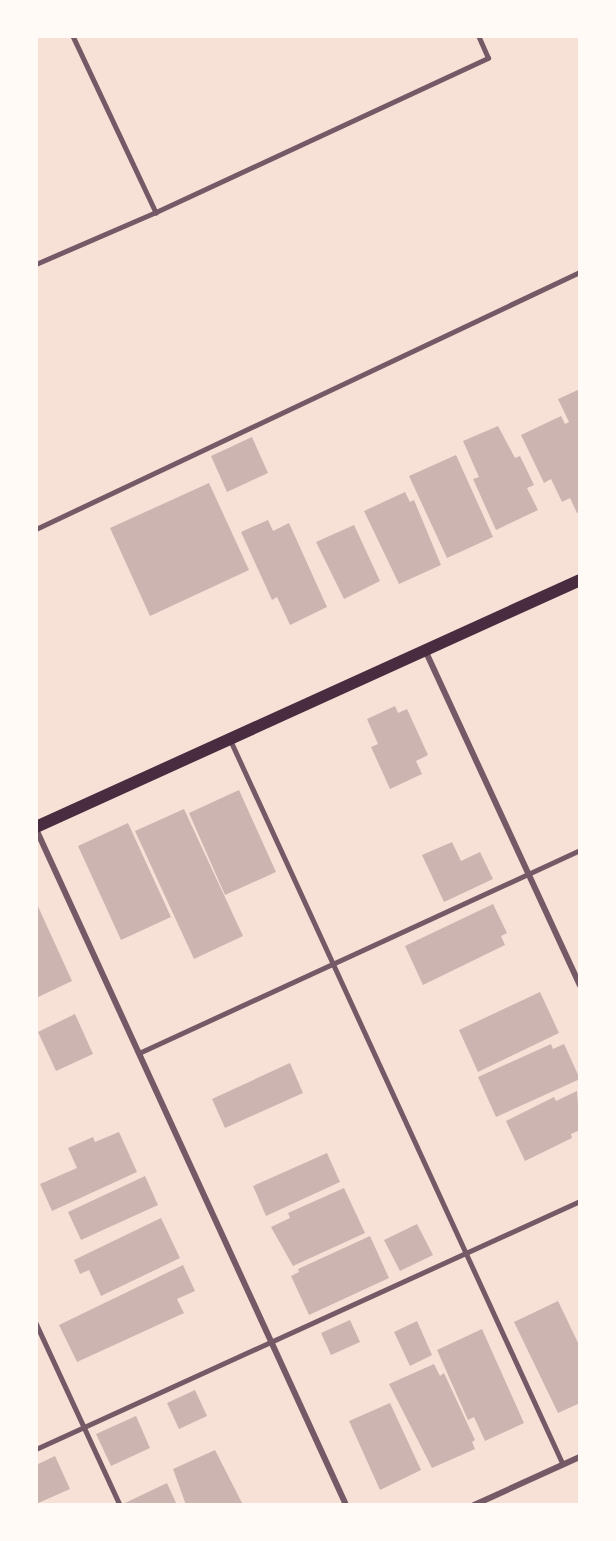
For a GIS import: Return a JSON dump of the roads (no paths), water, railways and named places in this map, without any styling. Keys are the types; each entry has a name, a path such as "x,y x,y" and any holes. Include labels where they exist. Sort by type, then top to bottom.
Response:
{"main road":[{"path":"36,828 580,580"}],"street":[{"path":"425,650 580,985"},
{"path":"36,828 346,1505"},
{"path":"474,1505 580,1456"}],"lane":[{"path":"73,36 156,212"},
{"path":"36,264 156,212 488,58 478,36"},
{"path":"36,529 580,272"},
{"path":"230,739 563,1464"},
{"path":"139,1053 580,850"},
{"path":"36,1449 580,1201"},
{"path":"36,1323 120,1505"}]}
